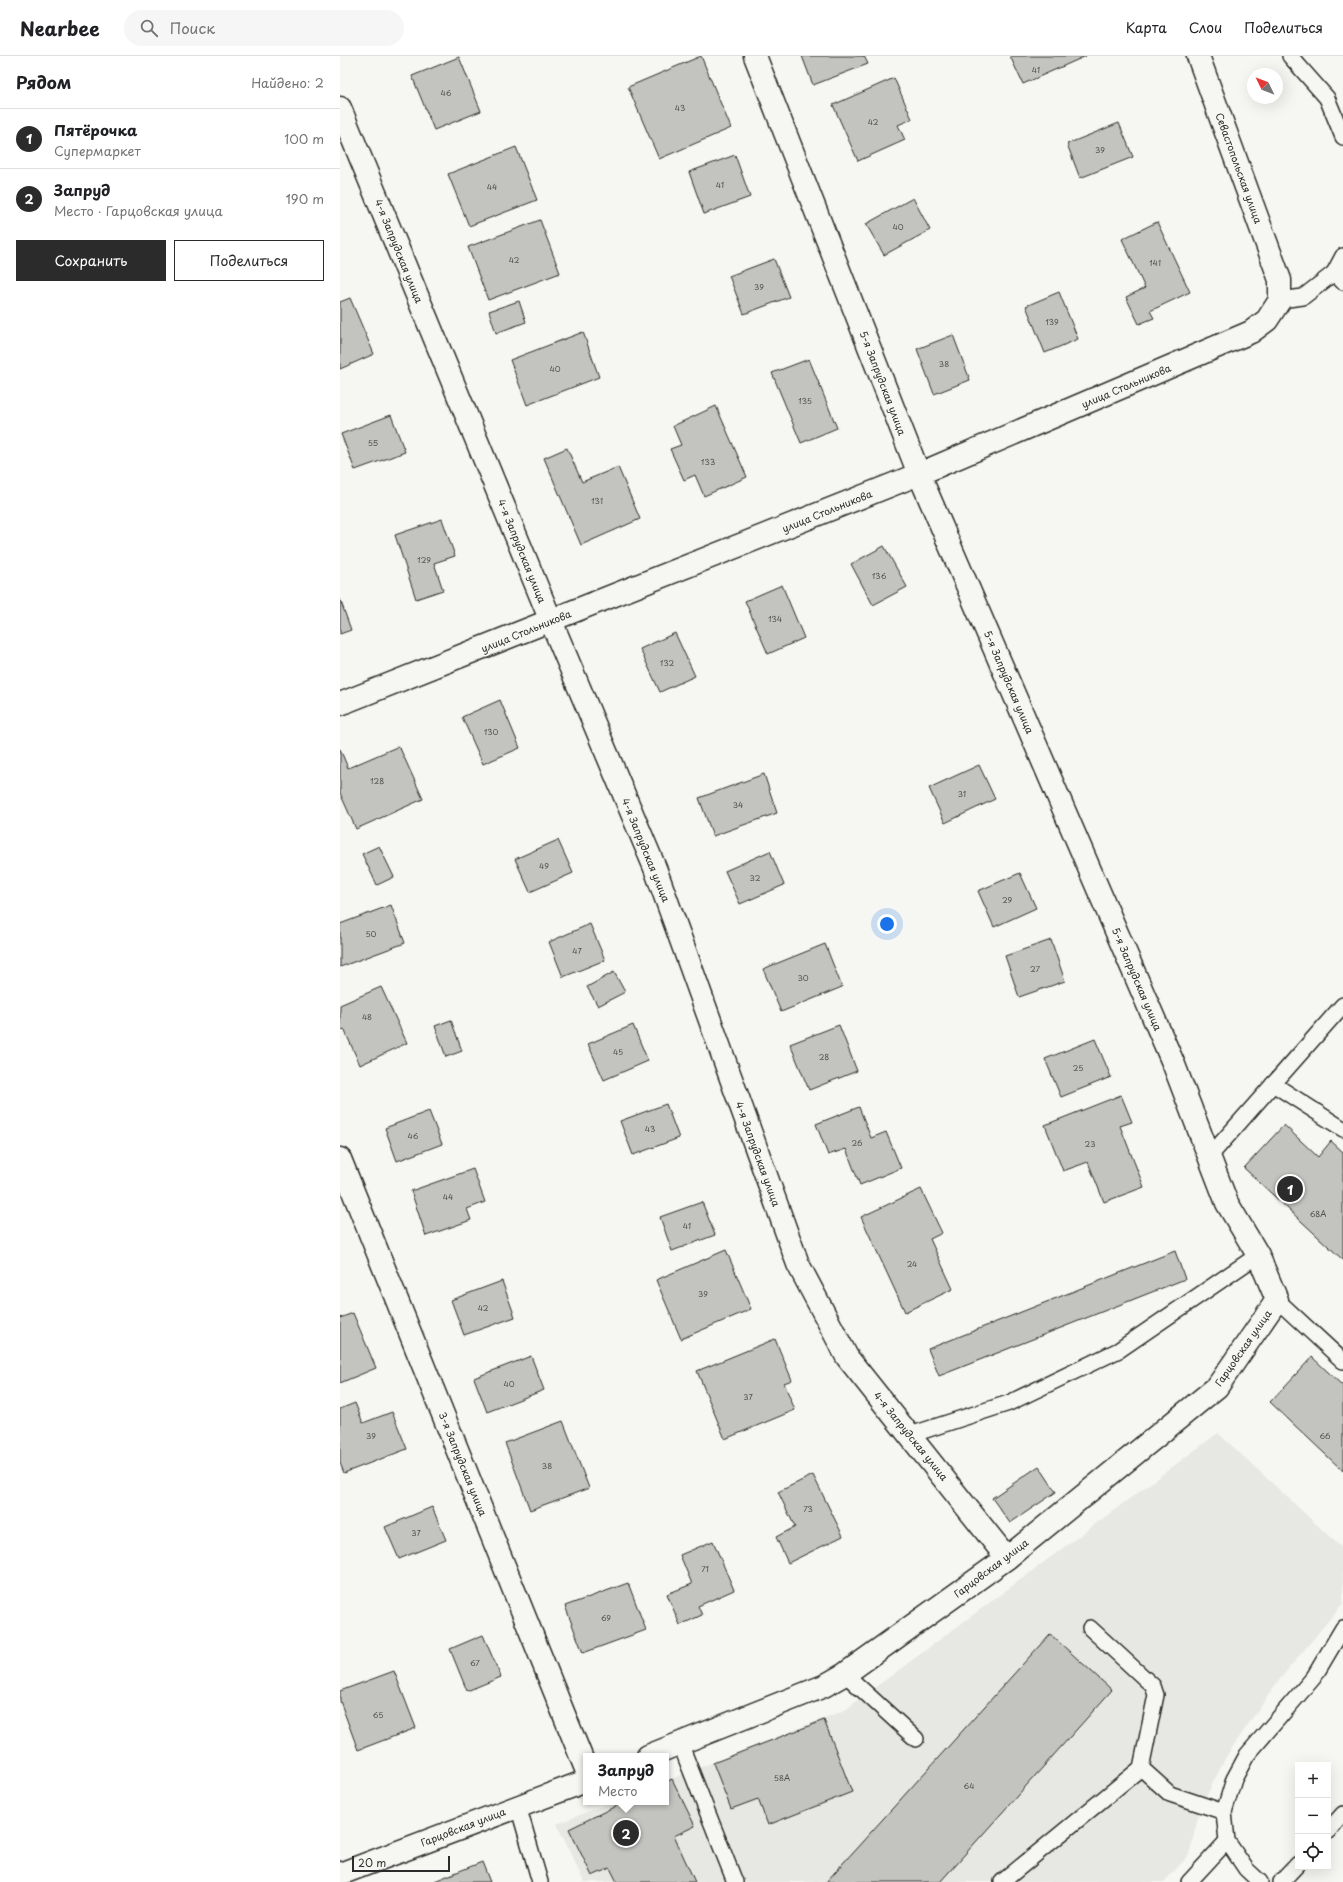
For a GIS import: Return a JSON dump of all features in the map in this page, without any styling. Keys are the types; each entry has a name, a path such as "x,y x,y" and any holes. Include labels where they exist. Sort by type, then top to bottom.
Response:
{"street":[{"name":"5-я Запрудская улица","path":"755,56 919,474 1174,1064 1227,1203 1258,1255 1277,1300"},
{"name":"Севастопольская улица","path":"1198,56 1280,290"},
{"name":"4-я Запрудская улица","path":"340,108 551,621 655,868 798,1264 847,1357 1007,1558"},
{"name":"улица Стольникова","path":"340,704 919,474 1250,332 1266,320 1280,290"},
{"name":"3-я Запрудская улица","path":"340,1159 583,1762"},
{"name":"Гарцовская улица","path":"655,1753 824,1686 845,1674 1007,1558 1218,1387 1277,1300"},
{"name":"Гарцовская улица","path":"340,1874 583,1782"}],"lane":[{"path":"1290,56 1327,98 1343,137"},
{"path":"1280,290 1303,298 1340,275 1343,256"},
{"path":"1210,1157 1343,1006"},
{"path":"1273,1084 1343,1130"},
{"path":"910,1435 1009,1403 1119,1350 1258,1255"},
{"path":"1277,1300 1343,1361"},
{"path":"1002,1882 1141,1768 1156,1694 1153,1686 1090,1628"},
{"path":"1260,1882 1246,1869 1227,1841 1224,1812 1234,1778 1246,1755 1314,1677 1343,1628"},
{"path":"845,1674 916,1739"},
{"path":"680,1743 735,1882"},
{"path":"1141,1768 1170,1794 1224,1812"},
{"path":"518,1806 540,1882"},
{"path":"1331,1828 1343,1814"},
{"path":"1189,1882 1227,1841"},
{"path":"1281,1882 1295,1867"}],"shaded area":[{"path":"1218,1433 1343,1549 1343,1603 1276,1684 1227,1755 1200,1809 1189,1855 1164,1882 584,1882 557,1824 604,1805 669,1805 669,1780 845,1710"}],"building":[{"path":"701,56 731,128 659,159 628,87"},
{"path":"802,56 864,56 868,64 813,85"},
{"path":"1010,56 1086,56 1023,84"},
{"path":"459,57 481,111 434,130 412,76"},
{"path":"894,78 912,119 898,125 905,140 858,161 833,105"},
{"path":"1119,123 1133,157 1080,178 1067,144"},
{"path":"516,147 537,200 469,226 448,174"},
{"path":"735,155 750,197 704,214 689,172"},
{"path":"913,198 930,230 884,255 866,224"},
{"path":"540,220 560,273 488,300 468,247"},
{"path":"1157,222 1190,292 1150,311 1154,318 1139,324 1126,297 1145,288 1122,239"},
{"path":"774,259 789,297 744,314 729,276"},
{"path":"1059,292 1078,339 1045,353 1026,306"},
{"path":"350,298 374,354 340,369 340,302"},
{"path":"519,301 526,322 496,333 489,311"},
{"path":"583,332 599,377 527,405 510,360"},
{"path":"953,335 970,380 934,394 917,349"},
{"path":"809,359 837,428 801,443 772,373"},
{"path":"716,406 747,477 704,496 695,475 684,480 670,449 681,445 673,426"},
{"path":"391,415 405,452 355,470 341,434"},
{"path":"567,448 582,482 618,467 640,519 581,545 544,458"},
{"path":"442,519 455,556 434,563 443,590 416,599 395,535"},
{"path":"884,546 907,587 873,605 851,564"},
{"path":"782,585 804,638 768,654 745,601"},
{"path":"340,599 351,630 340,634"},
{"path":"675,633 695,676 660,692 640,649"},
{"path":"500,700 520,748 483,764 462,717"},
{"path":"399,746 423,799 356,829 340,793 340,749 348,768"},
{"path":"979,765 995,799 945,823 929,788"},
{"path":"764,774 777,813 713,836 699,798"},
{"path":"558,840 573,873 530,892 515,859"},
{"path":"379,846 394,877 377,885 362,854"},
{"path":"770,851 784,885 740,904 725,871"},
{"path":"1020,873 1036,908 994,927 978,891"},
{"path":"391,905 405,943 340,967 340,924"},
{"path":"590,924 605,960 563,977 549,942"},
{"path":"1051,940 1065,981 1019,997 1005,956"},
{"path":"825,944 842,987 781,1012 763,969"},
{"path":"614,972 625,992 598,1006 587,987"},
{"path":"381,987 407,1043 360,1065 344,1029 340,1031 340,1005"},
{"path":"451,1020 462,1051 446,1057 435,1026"},
{"path":"633,1025 648,1061 604,1080 588,1044"},
{"path":"839,1025 857,1071 809,1090 790,1044"},
{"path":"1095,1039 1111,1077 1061,1097 1045,1059"},
{"path":"1121,1095 1132,1122 1120,1126 1144,1187 1104,1202 1088,1162 1063,1171 1045,1125"},
{"path":"666,1104 679,1138 633,1155 620,1121"},
{"path":"859,1107 871,1138 886,1132 901,1168 860,1185 846,1149 828,1155 816,1124"},
{"path":"429,1111 442,1144 397,1161 385,1128"},
{"path":"1284,1125 1318,1157 1331,1141 1343,1152 1343,1260 1244,1168"},
{"path":"473,1169 485,1202 467,1209 471,1220 426,1236 411,1191"},
{"path":"921,1189 942,1233 930,1239 953,1289 905,1312 861,1217"},
{"path":"702,1202 715,1235 672,1251 660,1217"},
{"path":"726,1250 751,1309 681,1339 656,1280"},
{"path":"1175,1251 1185,1279 939,1376 928,1349"},
{"path":"502,1281 515,1317 464,1335 451,1300"},
{"path":"353,1313 376,1368 340,1383 340,1318"},
{"path":"775,1339 792,1380 784,1383 795,1410 725,1439 697,1371"},
{"path":"531,1356 544,1390 487,1412 474,1378"},
{"path":"1312,1357 1343,1386 1343,1471 1270,1402"},
{"path":"355,1403 363,1423 392,1412 407,1449 344,1473 340,1463 340,1409"},
{"path":"563,1421 589,1488 530,1510 505,1443"},
{"path":"1039,1466 1056,1492 1010,1523 992,1498"},
{"path":"813,1475 843,1536 788,1563 776,1537 795,1527 778,1492"},
{"path":"432,1507 446,1540 399,1559 385,1527"},
{"path":"713,1541 734,1590 698,1606 702,1615 680,1625 667,1594 692,1584 680,1555"},
{"path":"628,1583 646,1630 583,1653 565,1606"},
{"path":"1050,1634 1112,1690 940,1882 826,1882"},
{"path":"483,1635 501,1677 467,1691 450,1649"},
{"path":"394,1671 416,1728 358,1750 340,1701 340,1691"},
{"path":"824,1720 852,1792 768,1825 758,1799 731,1809 713,1763"},
{"path":"672,1779 695,1826 674,1836 695,1882 617,1882 610,1868 592,1876 569,1829 618,1805 669,1805 669,1780"},
{"path":"482,1862 490,1882 432,1882"}],"place":[{"name":"Пятёрочка","path":"1290,1189"},
{"name":"Запруд","path":"626,1833"}]}
